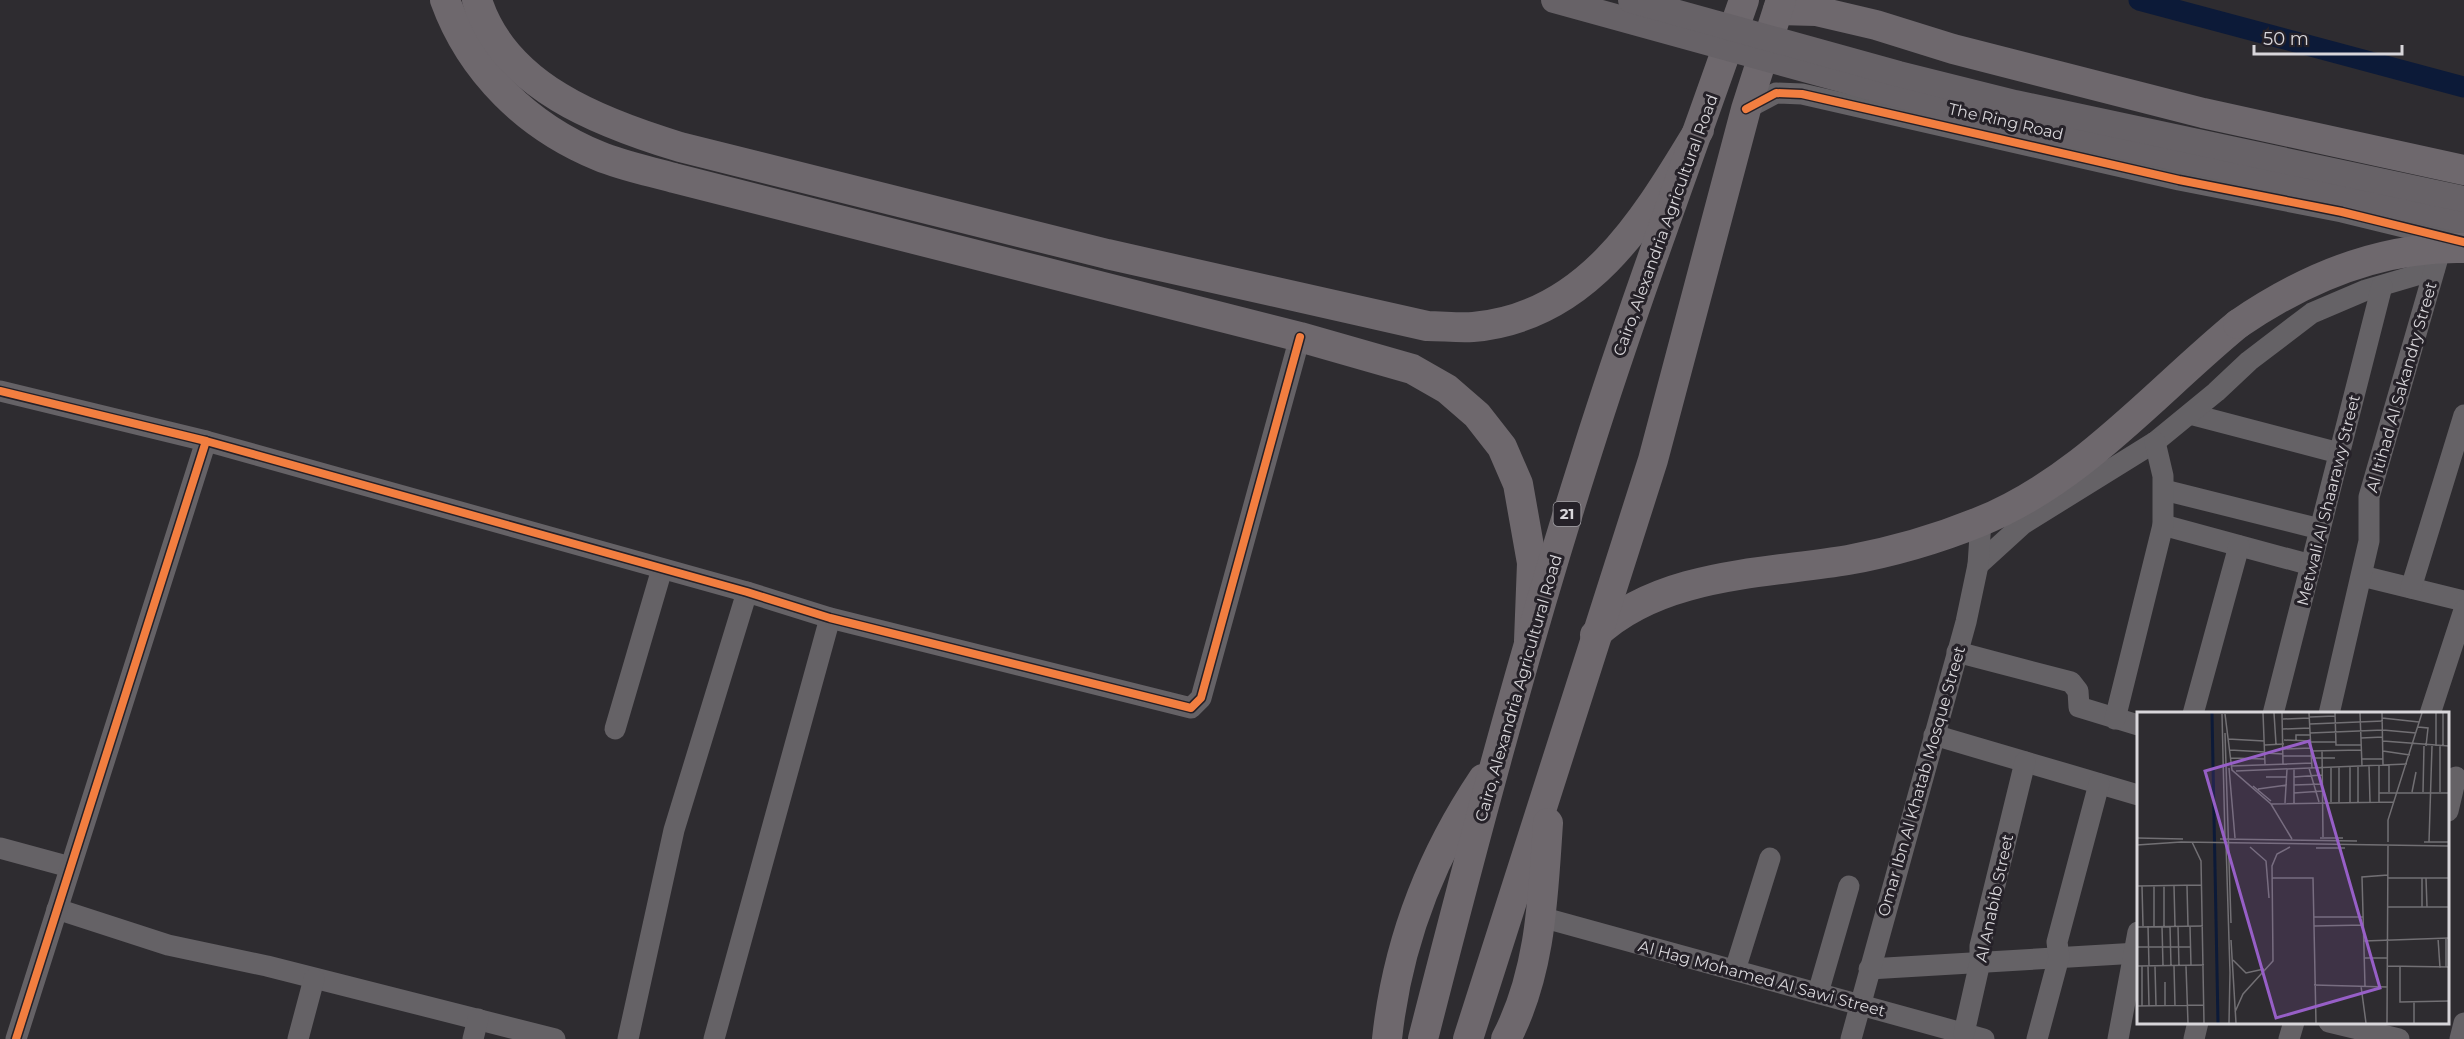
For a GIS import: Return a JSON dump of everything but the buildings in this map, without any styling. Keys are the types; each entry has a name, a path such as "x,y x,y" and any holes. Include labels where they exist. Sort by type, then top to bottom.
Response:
{"highway":[{"path":"445,0 465,45 486,74 510,100 558,136 601,157 674,178 1300,337 1412,369 1447,389 1484,423 1502,447 1518,484 1527,524 1532,563 1529,641"},
{"path":"477,0 492,34 514,61 541,85 604,122 680,147 1107,254 1427,326 1473,327 1518,318 1560,299 1598,272 1641,220 1699,130"},
{"name":"Cairo, Alexandria Agricultural Road","path":"1423,1039 1529,641 1612,375 1699,130 1740,1"},
{"path":"1468,1039 1595,635 1653,460 1746,109 1780,4 1876,25 1953,50 2289,132 2464,170"},
{"path":"1595,635 1614,617 1639,603 1666,594 1740,574 1877,554 1943,536 1981,522 2024,500 2080,463 2238,324 2282,296 2332,271 2394,254 2454,242"},
{"path":"1099,287 1107,254"},
{"path":"1387,1039 1401,955 1418,903 1440,851 1467,803 1498,757"},
{"path":"1506,1039 1527,988 1537,954 1550,778"}],"main road":[{"name":"The Ring Road","path":"1554,0 1950,109 2464,220"},
{"name":"The Ring Road","path":"1631,0 1888,72 2015,103 2464,199"}],"street":[{"path":"1746,109 1776,93 1802,94 2454,242 2464,242"},
{"name":"Al Itihad Al Sakandry Street","path":"2329,712 2370,534 2369,497 2434,270 2454,242"},
{"path":"1978,565 2023,524 2108,474 2155,441 2190,414 2249,361 2312,313 2382,286 2434,270"},
{"name":"Metwali Al Shaarawy Street","path":"2274,712 2382,286"},
{"path":"0,391 206,441 747,592 830,618 1186,708 1194,707 1201,698 1300,337"},
{"path":"2190,414 2339,453"},
{"path":"2411,588 2464,415"},
{"path":"16,1039 206,441"},
{"path":"2115,719 2163,525 2164,490 2155,441"},
{"path":"2164,490 2320,529"},
{"name":"Omar Ibn Al Khatab Mosque Street","path":"1851,1039 1966,622 1978,565 1981,522"},
{"path":"2163,525 2311,565"},
{"path":"2194,712 2240,546"},
{"path":"615,729 662,568"},
{"path":"2362,576 2464,601"},
{"path":"628,1039 674,830 747,592"},
{"path":"2431,712 2464,610"},
{"path":"714,1039 830,618"},
{"path":"1957,652 2071,682 2078,692 2079,707 2137,724"},
{"path":"1934,735 2137,794"},
{"name":"Al Anabib Street","path":"1974,1036 1980,946 2025,762"},
{"path":"2449,807 2456,777"},
{"path":"2037,1039 2059,957 2057,942 2099,784"},
{"path":"0,848 70,867"},
{"path":"1735,970 1770,858"},
{"path":"1818,993 1849,886"},
{"path":"57,909 168,945 314,979 476,1029 555,1039"},
{"name":"Al Hag Mohamed Al Sawi Street","path":"1541,917 1974,1036"},
{"path":"1869,969 2136,953 2118,1039"},
{"path":"298,1039 314,979"},
{"path":"2460,1039 2464,1023"},
{"path":"2194,1039 2198,1024"},
{"path":"2289,1039 2294,1024"},
{"path":"2332,1024 2366,1035 2394,1033"}],"waterway":[{"path":"2139,0 2464,87"}],"cycle path":[{"path":"1746,109 1776,93 1802,94 2179,180 2342,212 2464,242"},
{"path":"0,391 206,441 747,592 830,618 1191,708 1201,698 1300,337"},
{"path":"16,1039 206,441"}]}
